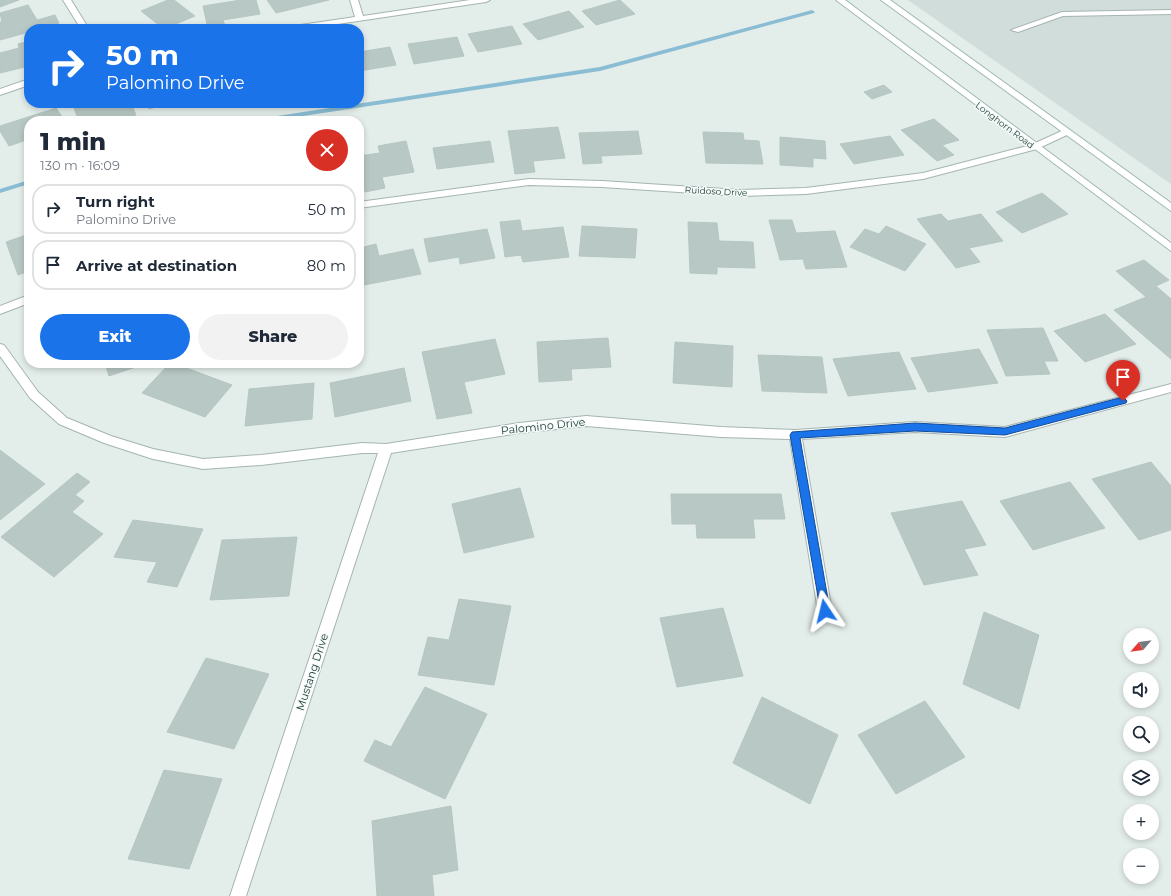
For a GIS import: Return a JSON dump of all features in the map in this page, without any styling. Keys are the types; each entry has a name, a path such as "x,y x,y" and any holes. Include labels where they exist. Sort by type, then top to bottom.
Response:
{"street":[{"path":"67,0 82,24"},
{"path":"354,0 360,19"},
{"path":"324,24 486,0"},
{"name":"Longhorn Road","path":"840,0 1034,147 1171,248"},
{"path":"885,0 1171,208"},
{"path":"1015,30 1062,14 1171,12"},
{"path":"0,92 24,84"},
{"name":"Ruidoso Drive","path":"364,204 529,182 602,184 740,193 806,191 923,176 1034,147 1066,132"},
{"path":"0,310 24,301"},
{"name":"Palomino Drive","path":"0,348 34,395 63,421 108,440 153,454 203,464 261,460 362,448 386,449 520,428 586,421 720,432 795,435 915,427 1005,432 1171,388"},
{"path":"795,435 825,611"},
{"name":"Mustang Drive","path":"238,896 386,449"}],"shaded area":[{"path":"908,0 1171,0 1171,184"}],"building":[{"path":"0,0 19,0 0,7"},
{"path":"168,0 174,0 195,16 176,24 158,24 141,11"},
{"path":"241,0 256,0 260,14 223,20 224,24 207,24 203,6"},
{"path":"267,0 329,0 276,13"},
{"path":"620,0 635,14 596,25 582,11"},
{"path":"28,5 37,20 55,15 59,23 24,24 24,33 0,40 0,22 2,22 0,13"},
{"path":"569,11 584,27 538,40 523,24"},
{"path":"512,26 522,44 478,52 468,34"},
{"path":"457,37 464,56 414,64 408,44"},
{"path":"24,42 24,67 0,73 0,53 19,48 18,44"},
{"path":"390,47 396,65 364,70 364,51"},
{"path":"884,85 892,92 872,99 864,92"},
{"path":"56,108 62,116 31,116"},
{"path":"74,108 133,108 136,115 132,116 77,116"},
{"path":"24,118 24,141 9,146 0,131 0,126"},
{"path":"934,119 959,140 942,145 954,155 937,161 901,130"},
{"path":"558,127 565,158 533,161 535,172 515,174 508,131"},
{"path":"638,131 642,154 601,156 602,163 583,164 579,133"},
{"path":"703,132 743,133 744,140 759,141 763,164 706,163"},
{"path":"890,136 904,155 854,164 840,144"},
{"path":"780,137 825,141 826,159 813,158 813,167 780,165"},
{"path":"406,141 414,172 382,177 385,188 365,192 364,155 380,153 378,146"},
{"path":"490,141 494,162 437,169 433,148"},
{"path":"1042,193 1068,214 1022,233 996,212"},
{"path":"941,214 948,221 981,214 1003,241 969,248 980,262 956,268 917,219"},
{"path":"520,220 522,231 563,227 569,257 523,262 521,255 505,257 500,222"},
{"path":"769,220 792,220 796,233 835,231 847,267 806,269 803,259 780,260"},
{"path":"688,222 717,223 719,241 753,242 755,268 717,267 717,274 690,273"},
{"path":"582,226 637,229 635,258 579,256"},
{"path":"886,226 926,244 905,271 850,247 865,229 879,234"},
{"path":"487,229 495,258 460,264 459,257 429,262 424,239"},
{"path":"24,236 24,273 18,275 6,242"},
{"path":"376,244 379,256 413,249 421,274 364,285 364,247"},
{"path":"1144,260 1169,280 1156,286 1171,299 1171,359 1114,310 1146,297 1116,271"},
{"path":"1105,314 1136,344 1085,362 1054,331"},
{"path":"1043,328 1058,361 1044,361 1050,374 1006,376 987,330"},
{"path":"608,338 611,367 571,369 572,380 539,382 537,342"},
{"path":"495,339 505,374 464,382 472,413 437,419 422,352"},
{"path":"675,342 733,346 732,387 673,383"},
{"path":"979,349 998,383 928,392 911,358"},
{"path":"899,352 916,389 848,396 833,359"},
{"path":"758,355 822,357 827,393 762,391"},
{"path":"107,368 133,368 109,376"},
{"path":"165,368 186,368 232,385 205,417 142,393"},
{"path":"404,368 411,401 335,417 330,383"},
{"path":"314,383 312,419 245,426 249,389"},
{"path":"0,450 45,484 0,520"},
{"path":"1151,462 1171,486 1171,530 1139,540 1092,479"},
{"path":"77,473 90,482 75,495 84,501 72,512 103,534 54,577 1,537"},
{"path":"1070,482 1105,528 1033,550 1000,501"},
{"path":"520,488 534,537 464,553 452,504"},
{"path":"671,494 781,494 785,519 753,519 755,538 697,538 696,524 672,524"},
{"path":"962,501 986,545 964,549 978,575 924,585 891,513"},
{"path":"133,520 203,529 177,587 147,582 157,562 114,557"},
{"path":"297,537 289,596 210,600 222,540"},
{"path":"459,599 511,606 494,685 418,675 428,637 449,640"},
{"path":"723,608 743,676 677,687 660,618"},
{"path":"984,612 1039,635 1019,709 963,684"},
{"path":"206,658 269,674 234,749 167,732"},
{"path":"425,687 487,714 445,799 364,761 375,740 391,747"},
{"path":"762,697 838,735 810,804 733,763"},
{"path":"925,701 965,757 896,794 858,735"},
{"path":"164,770 222,779 189,869 128,859"},
{"path":"451,806 458,870 432,875 434,896 377,896 372,821"}],"waterway":[{"path":"364,105 600,69 812,12"},
{"path":"290,116 343,108"},
{"path":"0,191 24,184"}],"route":[{"path":"825,611 795,435 915,427 1005,432 1123,401"}]}
